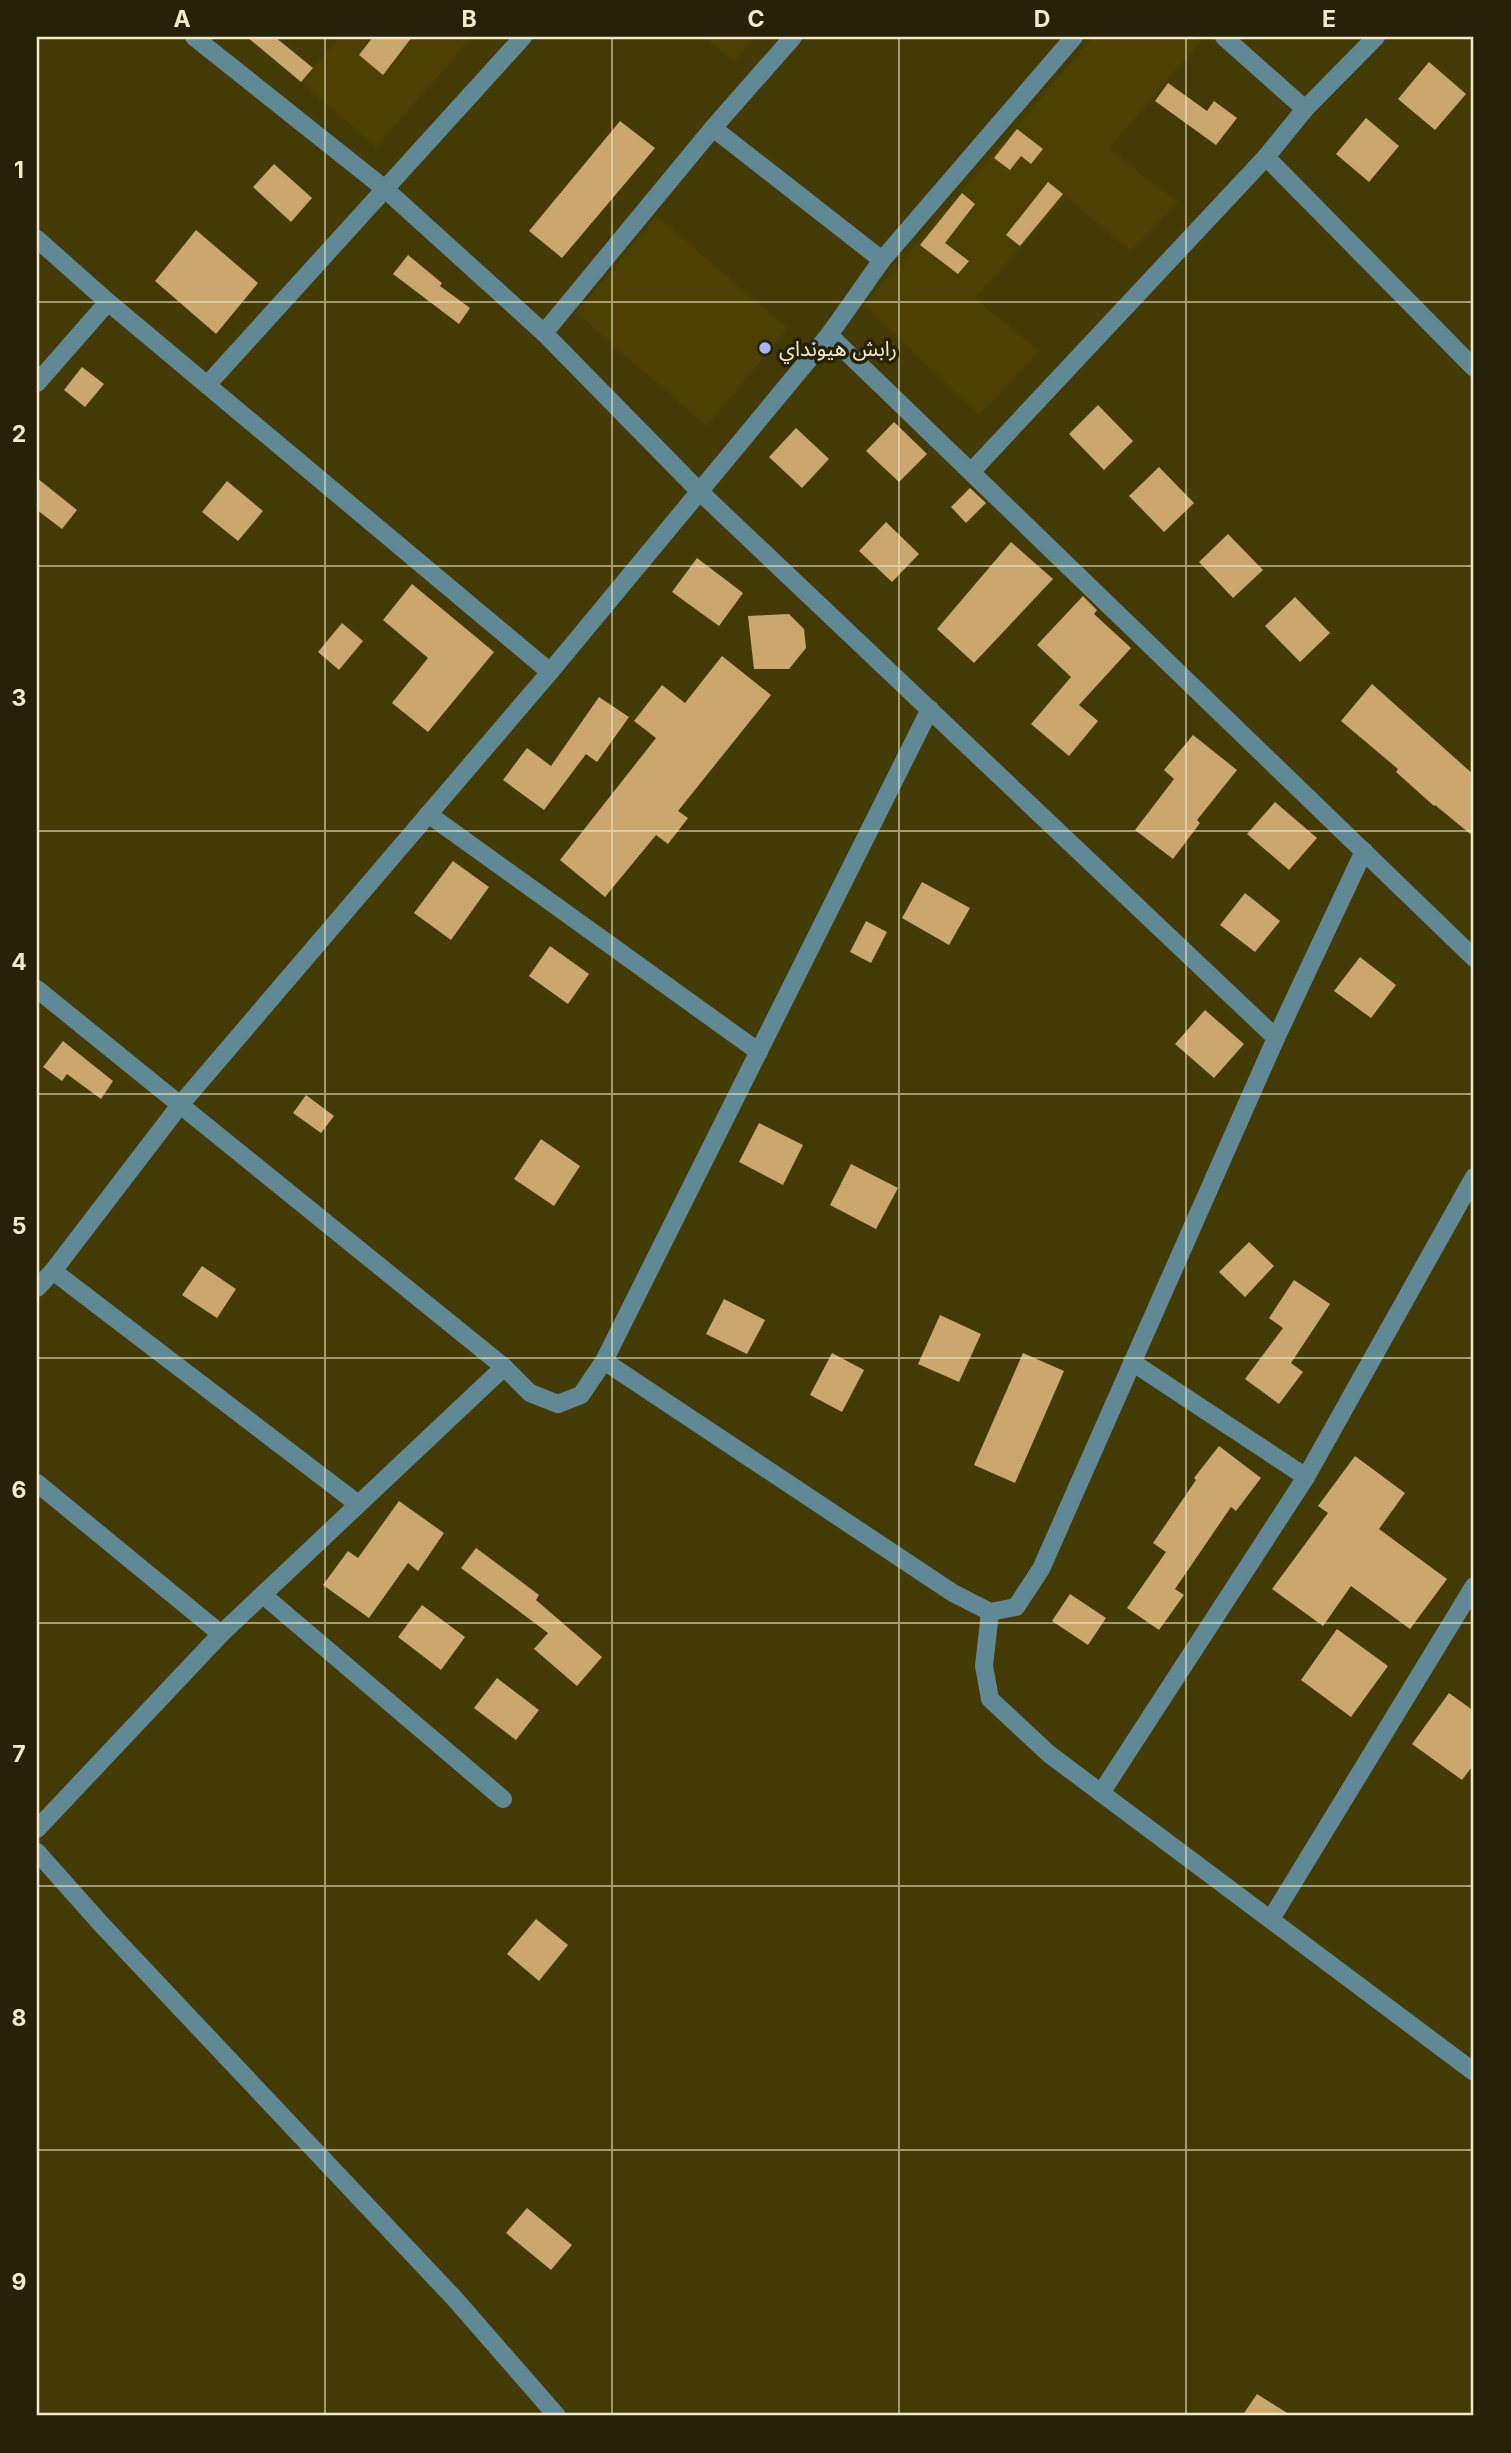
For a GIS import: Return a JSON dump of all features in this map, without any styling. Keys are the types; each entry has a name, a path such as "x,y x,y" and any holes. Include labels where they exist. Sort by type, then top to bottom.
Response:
{"street":[{"path":"207,385 523,37"},
{"path":"544,333 713,128 793,37"},
{"path":"37,1288 53,1271 180,1105 700,492 829,335 882,260 1074,37"},
{"path":"1224,37 1305,108"},
{"path":"971,472 1266,157 1305,108 1377,37"},
{"path":"207,41 385,189 544,333 700,492 1276,1038"},
{"path":"713,128 882,260"},
{"path":"1266,157 1474,368"},
{"path":"37,239 108,302 550,671"},
{"path":"37,383 108,302"},
{"path":"829,335 1474,958"},
{"path":"37,989 504,1367 530,1393 558,1404 581,1395 604,1361 930,709"},
{"path":"428,814 759,1052"},
{"path":"604,1361 953,1594 990,1612 1016,1607 1041,1569 1276,1038 1364,851"},
{"path":"1101,1793 1306,1477 1474,1177"},
{"path":"53,1271 358,1504"},
{"path":"1132,1362 1306,1477"},
{"path":"37,1829 221,1634 504,1367"},
{"path":"37,1483 221,1634"},
{"path":"1271,1919 1474,1586"},
{"path":"263,1594 503,1799"},
{"path":"990,1612 984,1667 990,1699 1049,1754 1474,2072"},
{"path":"37,1852 102,1925 454,2298 557,2416"}],"shaded area":[{"path":"340,37 472,37 376,147 301,82"},
{"path":"705,37 755,37 734,61"},
{"path":"1093,37 1194,37 1200,42 1109,149 1178,202 1131,251 1066,197 975,298 1039,351 979,415 864,305"},
{"path":"657,216 787,328 707,426 576,313"}],"building":[{"path":"247,37 275,37 313,68 301,82"},
{"path":"373,37 412,37 383,75 359,55"},
{"path":"1429,62 1466,94 1435,130 1398,99"},
{"path":"1168,83 1207,111 1214,101 1237,118 1216,145 1155,101"},
{"path":"1366,118 1399,146 1369,182 1336,154"},
{"path":"620,121 655,148 562,258 529,231"},
{"path":"1017,129 1043,149 1031,164 1021,156 1010,170 994,158"},
{"path":"274,164 312,198 291,222 253,187"},
{"path":"1048,182 1063,194 1020,246 1006,235"},
{"path":"962,193 975,204 945,243 969,261 958,274 920,245"},
{"path":"196,230 258,283 216,334 155,281"},
{"path":"408,255 442,283 440,286 470,308 459,324 393,274"},
{"path":"82,367 104,384 85,407 64,390"},
{"path":"1098,405 1133,441 1104,470 1069,434"},
{"path":"894,422 927,454 899,482 866,451"},
{"path":"796,428 829,459 802,488 769,457"},
{"path":"1159,467 1194,503 1164,532 1129,496"},
{"path":"37,478 77,510 62,529 37,510"},
{"path":"227,481 263,511 238,541 202,512"},
{"path":"970,488 986,503 966,523 951,507"},
{"path":"886,522 919,554 892,582 859,551"},
{"path":"1228,534 1263,570 1233,598 1199,562"},
{"path":"1011,542 1053,579 974,663 937,629"},
{"path":"697,558 743,593 719,626 672,592"},
{"path":"412,584 494,652 428,732 392,703 428,658 383,620"},
{"path":"1083,596 1097,610 1094,614 1131,648 1079,705 1098,721 1069,756 1031,724 1071,677 1037,645"},
{"path":"1295,597 1330,633 1300,662 1265,626"},
{"path":"789,614 804,629 806,648 789,669 754,669 748,616"},
{"path":"342,623 363,641 339,670 318,652"},
{"path":"722,656 771,695 678,811 688,818 668,844 656,835 605,897 560,860 656,738 634,721 662,685 685,703"},
{"path":"1372,684 1474,775 1474,837 1434,806 1396,772 1398,769 1341,721"},
{"path":"599,697 629,717 597,762 586,754 544,810 503,780 527,748 551,766"},
{"path":"1193,735 1237,770 1197,820 1200,823 1173,859 1135,830 1174,779 1164,770"},
{"path":"1275,802 1317,838 1289,870 1247,834"},
{"path":"453,861 489,887 451,940 414,913"},
{"path":"922,882 970,908 949,945 902,918"},
{"path":"1245,893 1280,921 1255,952 1220,925"},
{"path":"866,921 887,932 871,963 850,952"},
{"path":"550,946 589,974 568,1004 529,976"},
{"path":"1360,957 1396,985 1371,1018 1334,991"},
{"path":"1205,1010 1244,1044 1214,1078 1175,1044"},
{"path":"63,1041 113,1081 101,1099 67,1074 62,1081 43,1067"},
{"path":"306,1095 334,1116 321,1133 293,1113"},
{"path":"759,1123 803,1145 783,1185 739,1162"},
{"path":"541,1139 580,1166 554,1206 514,1179"},
{"path":"851,1164 898,1188 876,1229 830,1205"},
{"path":"1249,1242 1274,1266 1245,1297 1219,1272"},
{"path":"202,1266 236,1289 217,1318 182,1295"},
{"path":"1294,1280 1330,1304 1291,1363 1303,1372 1279,1404 1245,1379 1283,1328 1269,1318"},
{"path":"724,1299 765,1320 747,1354 706,1334"},
{"path":"940,1315 981,1334 959,1382 918,1364"},
{"path":"832,1353 864,1370 842,1412 810,1395"},
{"path":"1023,1353 1064,1371 1015,1483 974,1465"},
{"path":"1219,1446 1261,1478 1236,1511 1231,1507 1175,1589 1184,1595 1159,1630 1127,1608 1166,1552 1153,1543 1196,1480 1194,1478"},
{"path":"1355,1456 1405,1493 1379,1529 1447,1579 1410,1629 1351,1586 1323,1626 1272,1589 1328,1513 1318,1506"},
{"path":"399,1501 444,1533 418,1571 408,1563 369,1618 323,1585 348,1551 358,1558"},
{"path":"476,1548 539,1595 536,1600 602,1657 577,1686 534,1649 548,1633 461,1568"},
{"path":"1070,1594 1106,1618 1088,1645 1052,1621"},
{"path":"422,1605 465,1637 441,1670 398,1637"},
{"path":"1337,1629 1388,1666 1351,1717 1301,1680"},
{"path":"497,1678 539,1710 516,1740 474,1708"},
{"path":"1449,1693 1474,1711 1474,1764 1462,1780 1412,1744"},
{"path":"536,1919 568,1945 539,1981 507,1954"},
{"path":"527,2208 572,2245 551,2270 506,2233"},
{"path":"1257,2394 1292,2416 1242,2416"}],"place":[{"name":"رابش هيونداي","path":"765,348"}]}
